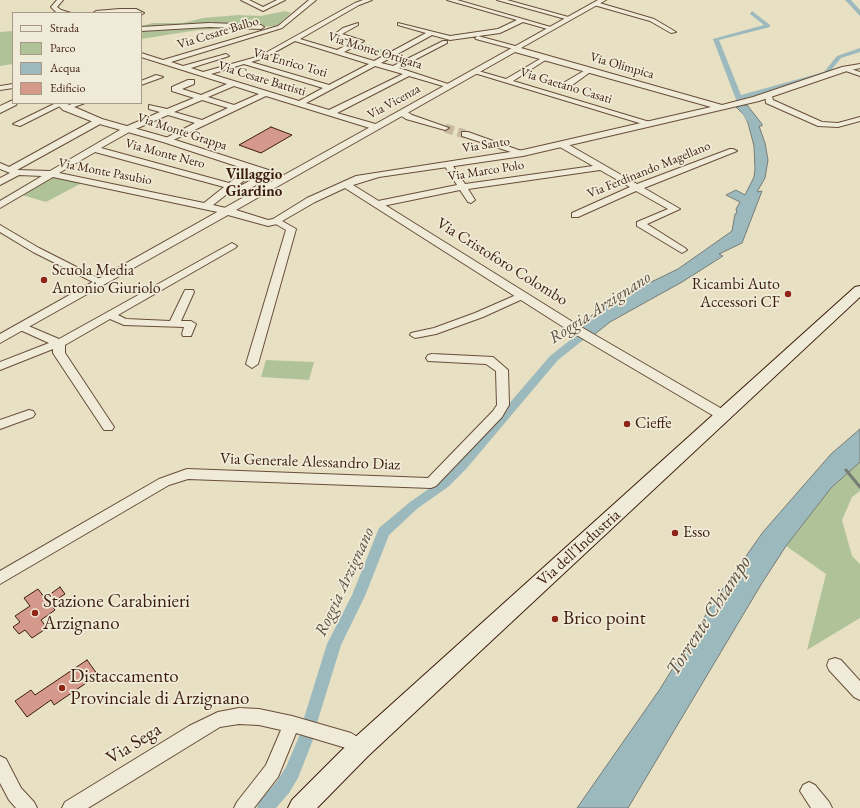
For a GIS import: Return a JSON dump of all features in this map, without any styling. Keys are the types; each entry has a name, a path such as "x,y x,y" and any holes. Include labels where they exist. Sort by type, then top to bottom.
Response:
{"main road":[{"name":"Via dell'Industria","path":"300,808 360,748 860,290"}],"street":[{"path":"59,12 54,8 60,0"},
{"path":"244,0 263,9 282,0"},
{"name":"Via Cesare Balbo","path":"162,62 280,27 313,0"},
{"path":"203,74 262,57 357,4 369,0"},
{"path":"450,0 551,28"},
{"path":"500,0 569,18"},
{"path":"600,2 652,20 673,32"},
{"name":"Via Vicenza","path":"0,339 284,178 403,113 551,28 600,2"},
{"path":"108,12 138,12"},
{"path":"400,24 450,38 500,31 523,20"},
{"path":"338,52 361,41 337,36 344,29 356,24"},
{"path":"142,29 209,26 261,27"},
{"name":"Via Cesare Balbo","path":"173,35 213,28 280,27"},
{"path":"301,103 431,33"},
{"path":"478,38 516,49"},
{"name":"Via Monte Ortigara","path":"294,39 450,86"},
{"path":"393,69 445,42"},
{"name":"Via Olimpica","path":"516,49 723,107"},
{"name":"Via Cesare Battisti","path":"142,55 376,127"},
{"path":"183,68 226,56"},
{"path":"507,81 545,58"},
{"name":"Via Enrico Toti","path":"243,62 331,88"},
{"name":"Via Santo","path":"277,221 311,200 345,184 379,174 523,153 756,99 769,98 845,69 860,66"},
{"path":"845,69 860,74"},
{"path":"568,84 589,70"},
{"name":"Via Gaetano Casati","path":"475,72 649,123"},
{"path":"330,113 408,74"},
{"path":"142,83 159,77"},
{"path":"191,82 175,89 235,108"},
{"path":"0,205 128,129 234,83"},
{"path":"0,88 12,86"},
{"path":"166,140 266,93"},
{"path":"769,98 821,124 838,125 860,119"},
{"path":"0,110 12,104"},
{"path":"17,124 62,105"},
{"name":"Via Monte Grappa","path":"62,105 99,121 166,140 284,178"},
{"path":"152,107 202,123"},
{"path":"403,113 410,117 445,128"},
{"path":"0,182 14,171 99,121"},
{"path":"465,134 523,153"},
{"path":"561,144 675,209 640,224 682,250"},
{"name":"Via Monte Nero","path":"94,149 258,194"},
{"name":"Via Ferdinando Magellano","path":"575,214 637,186 734,151"},
{"path":"448,165 471,200"},
{"name":"Via Monte Pasubio","path":"0,166 14,171 50,174 228,211"},
{"name":"Via Marco Polo","path":"378,204 462,187 600,167"},
{"path":"206,206 253,169"},
{"path":"242,189 269,174"},
{"name":"Via Cristoforo Colombo","path":"345,184 572,326 724,416"},
{"path":"228,211 261,222 268,223 277,221 291,229 252,364"},
{"path":"0,228 36,250 101,282"},
{"path":"0,366 59,343 232,246"},
{"path":"174,324 189,292"},
{"path":"415,335 436,330 479,315 523,295"},
{"path":"111,315 124,322 191,324 187,334"},
{"path":"22,327 59,343"},
{"path":"59,343 59,353 108,427"},
{"name":"Via Generale Alessandro Diaz","path":"0,578 164,482 187,474 431,483 498,414 504,405 502,370 488,360 432,358"},
{"path":"0,425 29,414"},
{"path":"835,665 860,692"},
{"name":"Via Sega","path":"71,808 195,732 218,720 239,716 259,717 292,724 351,741 360,748"},
{"path":"243,808 272,771 292,724"},
{"path":"0,765 15,794 28,808"},
{"path":"809,791 823,808"}],"green space":[{"path":"285,11 291,13 276,26 198,30 142,39 142,26 153,23 183,23 203,18 238,15 261,16"},
{"path":"12,31 12,64 0,66 0,32"},
{"path":"365,44 386,51 375,56 354,50"},
{"path":"51,177 82,183 46,202 22,195"},
{"path":"266,360 314,362 309,380 261,377"},
{"path":"860,462 860,491 852,497 842,520 852,556 860,564 860,618 807,650 826,574 786,546 831,488"}],"water":[{"path":"747,105 762,124 762,126 759,126 765,143 768,160 765,178 757,192 762,191 742,243 719,254 723,256 682,282 610,322 590,338 575,328 610,302 678,269 732,231 735,214 737,213 736,209 740,202 726,195 736,190 745,195 754,177 755,169 754,146 748,123 744,115 736,107"},
{"name":"Torrente Chiampo","path":"860,429 860,462 831,488 786,546 762,583 628,808 577,808 660,689 715,600 763,532 831,454"}],"building":[{"path":"271,127 292,135 261,153 239,145"},
{"name":"Stazione Carabinieri Arzignano","path":"60,587 65,594 50,604 55,610 41,620 47,628 32,638 25,630 19,634 13,627 20,622 15,616 30,606 24,598 38,589 45,598"},
{"name":"Distaccamento Provinciale di Arzignano","path":"87,660 98,675 54,705 51,700 27,717 15,701 31,690 35,695"}],"waterway":[{"name":"Roggia Arzignano","path":"848,0 860,14"},
{"path":"750,119 743,110 716,39 768,26 752,13"},
{"name":"Roggia Arzignano","path":"739,98 826,73 839,57 860,50"},
{"name":"Roggia Arzignano","path":"312,718 334,644 358,596 384,532 414,505 444,484 462,466 554,358 578,339 593,330"},
{"path":"846,470 860,487"},
{"name":"Roggia Arzignano","path":"265,808 283,787 292,772 306,737"}],"tunnel":[{"path":"445,128 465,134"}],"place":[{"name":"Scuola Media Antonio Giuriolo","path":"44,280"},
{"name":"Ricambi Auto Accessori CF","path":"788,294"},
{"name":"Cieffe","path":"627,424"},
{"name":"Esso","path":"675,533"},
{"name":"Stazione Carabinieri Arzignano","path":"35,613"},
{"name":"Brico point","path":"555,619"},
{"name":"Distaccamento Provinciale di Arzignano","path":"62,688"}],"district":[{"name":"Villaggio Giardino","path":"254,184"}]}
